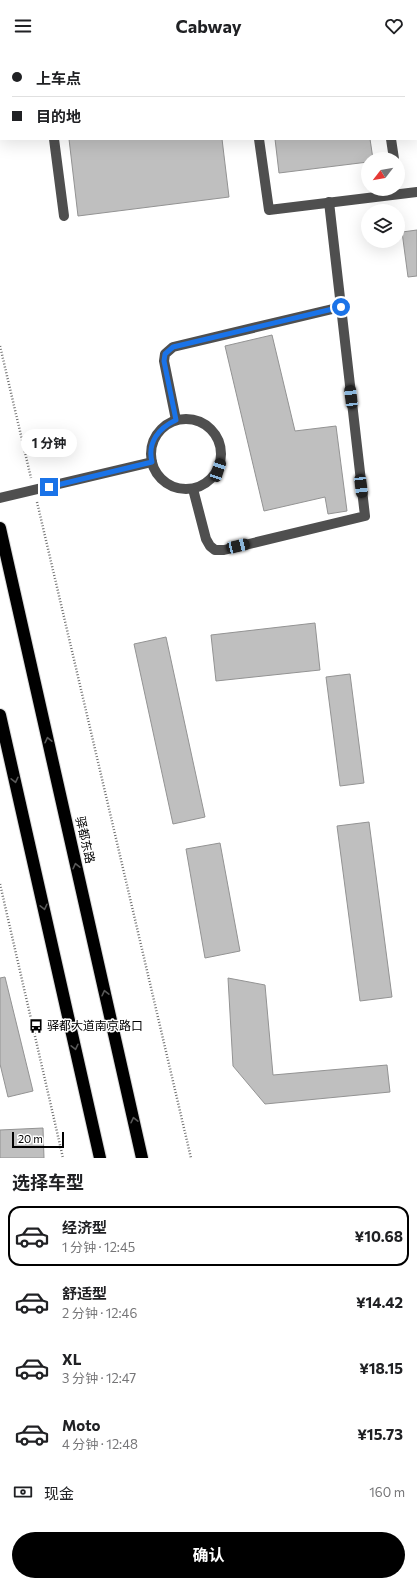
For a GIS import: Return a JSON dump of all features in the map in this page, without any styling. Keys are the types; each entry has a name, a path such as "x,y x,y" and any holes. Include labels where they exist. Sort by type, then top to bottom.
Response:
{"highway":[{"name":"驿都东路","path":"0,528 142,1158"},
{"path":"0,715 100,1158"}],"lane":[{"path":"54,140 64,216"},
{"path":"259,140 269,210 370,196"},
{"path":"391,140 393,152"},
{"path":"405,192 417,192"},
{"path":"193,489 206,539 210,546 215,550 224,550 365,516 329,202"},
{"path":"176,420 164,361 165,354 173,347 341,307"},
{"path":"188,418 200,421 214,432 221,448 221,460 218,470 211,480 193,489 179,489 168,485 159,478 153,468 150,456 152,444 157,433 165,425 176,420 188,418"},
{"path":"0,498 152,462"}],"path":[{"path":"0,346 191,1158"},
{"path":"0,884 63,1158"}],"building":[{"path":"69,140 222,140 229,197 78,216"},
{"path":"275,140 370,140 372,152 361,152 361,163 279,173"},
{"path":"417,230 417,276 408,277 404,248 405,232"},
{"path":"272,335 295,431 336,426 347,511 328,514 325,497 264,511 225,346"},
{"path":"315,623 320,670 216,681 211,635"},
{"path":"166,637 205,817 173,824 134,644"},
{"path":"350,674 364,783 340,786 326,677"},
{"path":"369,822 392,997 360,1001 337,826"},
{"path":"220,843 240,951 205,958 186,849"},
{"path":"5,977 33,1091 8,1097 0,1064 0,978"},
{"path":"228,978 265,985 273,1075 387,1065 390,1092 265,1104 233,1066"},
{"path":"43,1128 44,1158 0,1158 0,1130"}],"place":[{"name":"驿都大道南京路口","path":"36,1026"}],"route":[{"path":"49,487 152,462 150,456 152,444 157,433 165,425 176,420 164,361 165,354 173,347 341,307"}]}
